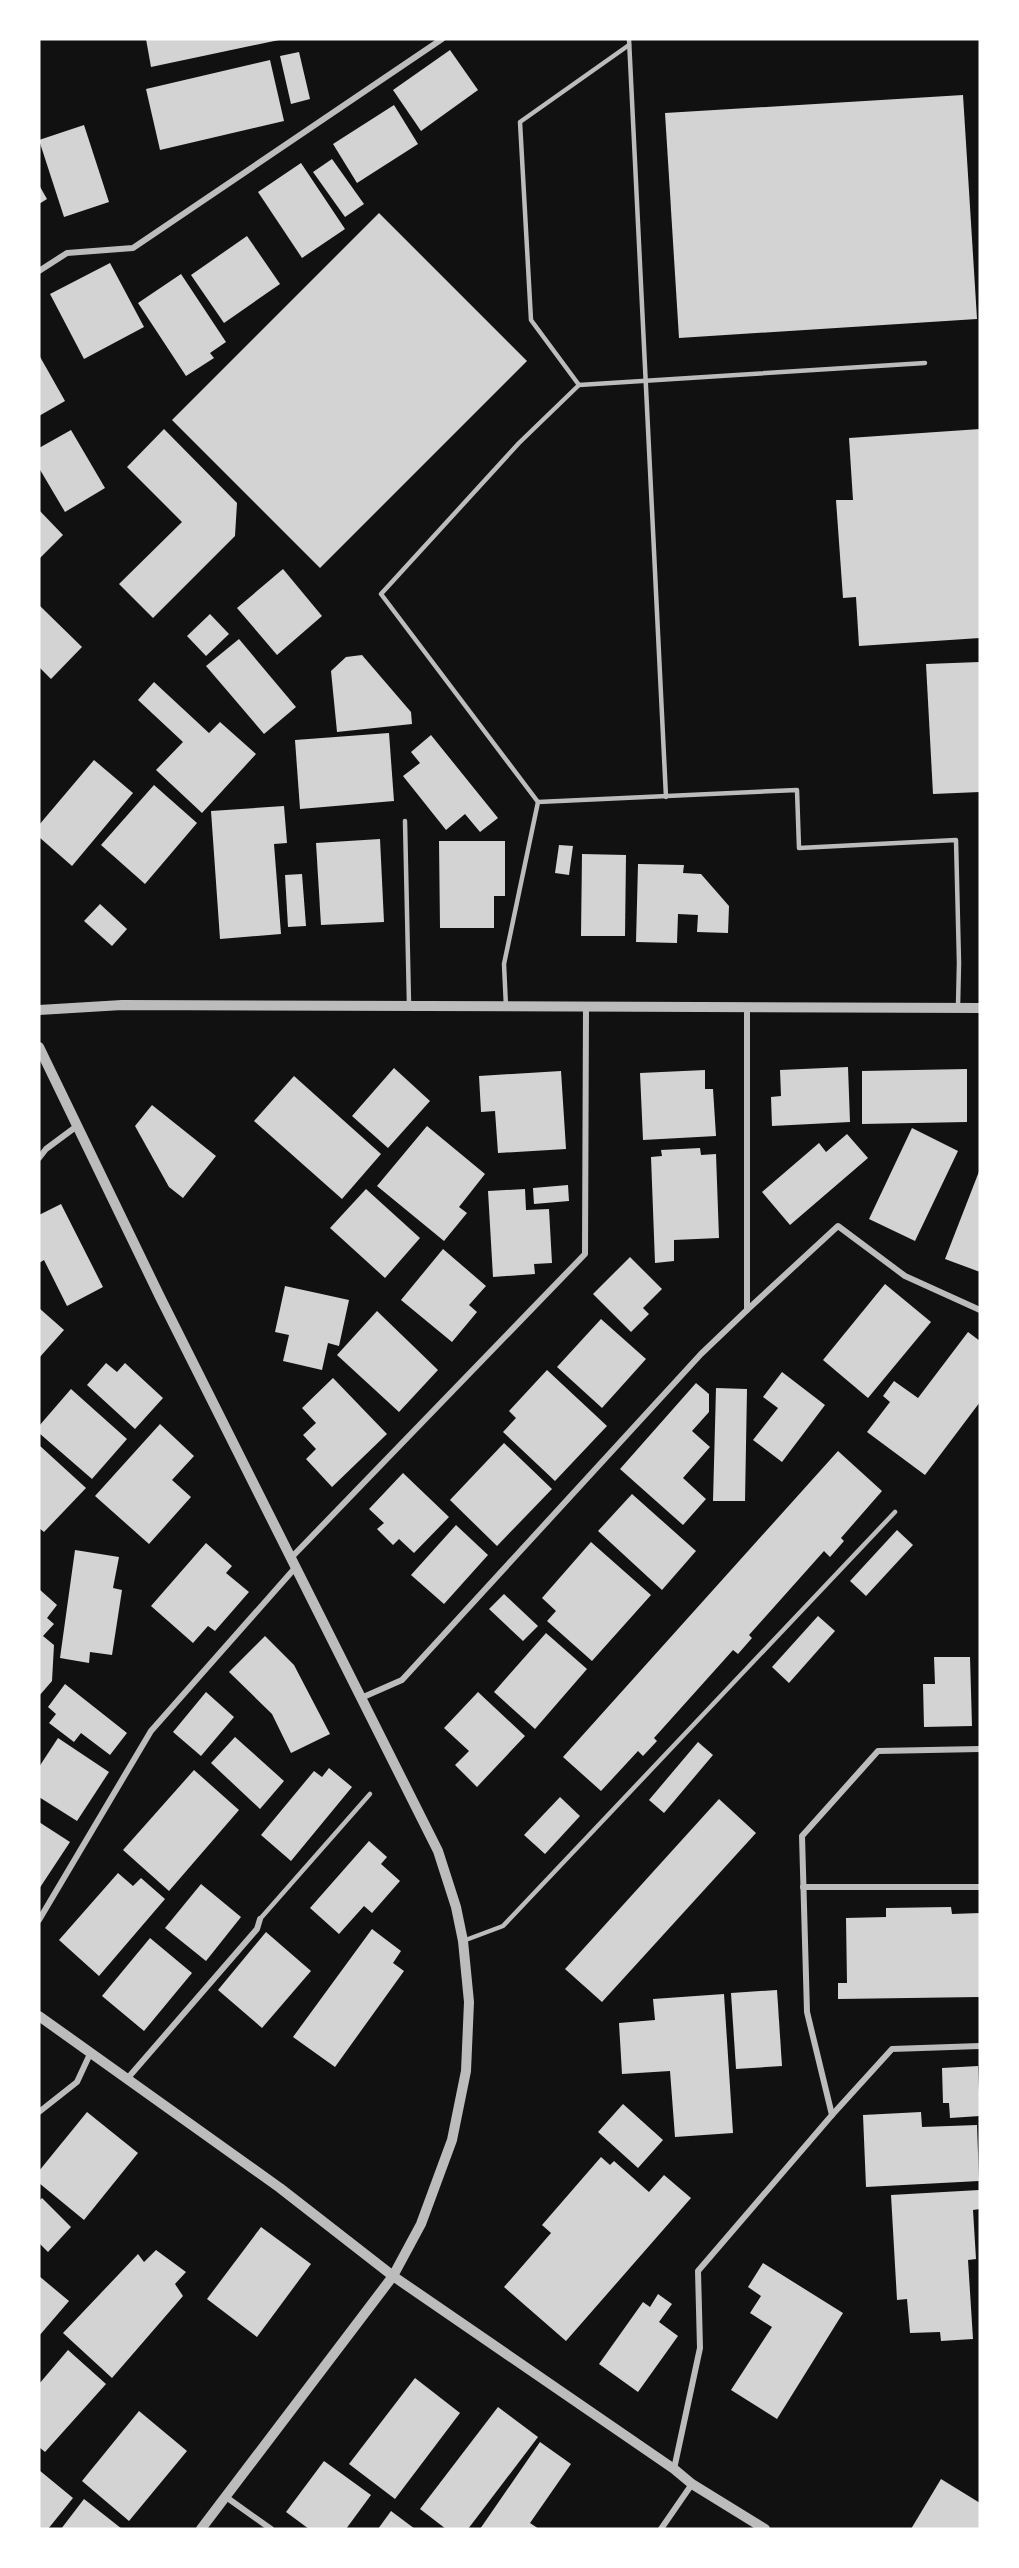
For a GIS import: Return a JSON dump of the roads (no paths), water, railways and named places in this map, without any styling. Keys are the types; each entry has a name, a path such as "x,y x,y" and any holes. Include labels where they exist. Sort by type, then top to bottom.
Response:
{"street":[{"path":"39,271 67,253 133,248 442,39"},
{"path":"39,1010 122,1005 980,1008"},
{"path":"39,1920 151,1731 292,1563 585,1254 586,1007"},
{"path":"747,1007 747,1310"},
{"path":"39,1047 292,1563 438,1851 456,1907 463,1941 469,2002 466,2071 452,2140 421,2224 393,2276 201,2529"},
{"path":"39,1158 46,1149 77,1126"},
{"path":"361,1698 402,1680 701,1354 838,1226 905,1276 980,1310"},
{"path":"832,2115 807,2012 802,1836 878,1751 980,1749"},
{"path":"803,1887 980,1887"},
{"path":"127,2079 257,1929 260,1919"},
{"path":"39,2016 280,2188 393,2276 693,2484 765,2529"},
{"path":"674,2469 700,2348 698,2271 892,2049 980,2046"},
{"path":"39,2112 77,2082 90,2054"},
{"path":"661,2529 693,2484"},
{"path":"226,2497 271,2529"}],"lane":[{"path":"629,42 648,380 666,797"},
{"path":"579,385 531,320 520,122 629,42"},
{"path":"506,1007 504,964 538,802 381,594 519,443 579,385 925,363"},
{"path":"538,802 797,790 799,848 956,840 958,1008"},
{"path":"405,821 409,1006"},
{"path":"463,1941 502,1926 895,1512"},
{"path":"260,1919 370,1794"}]}
